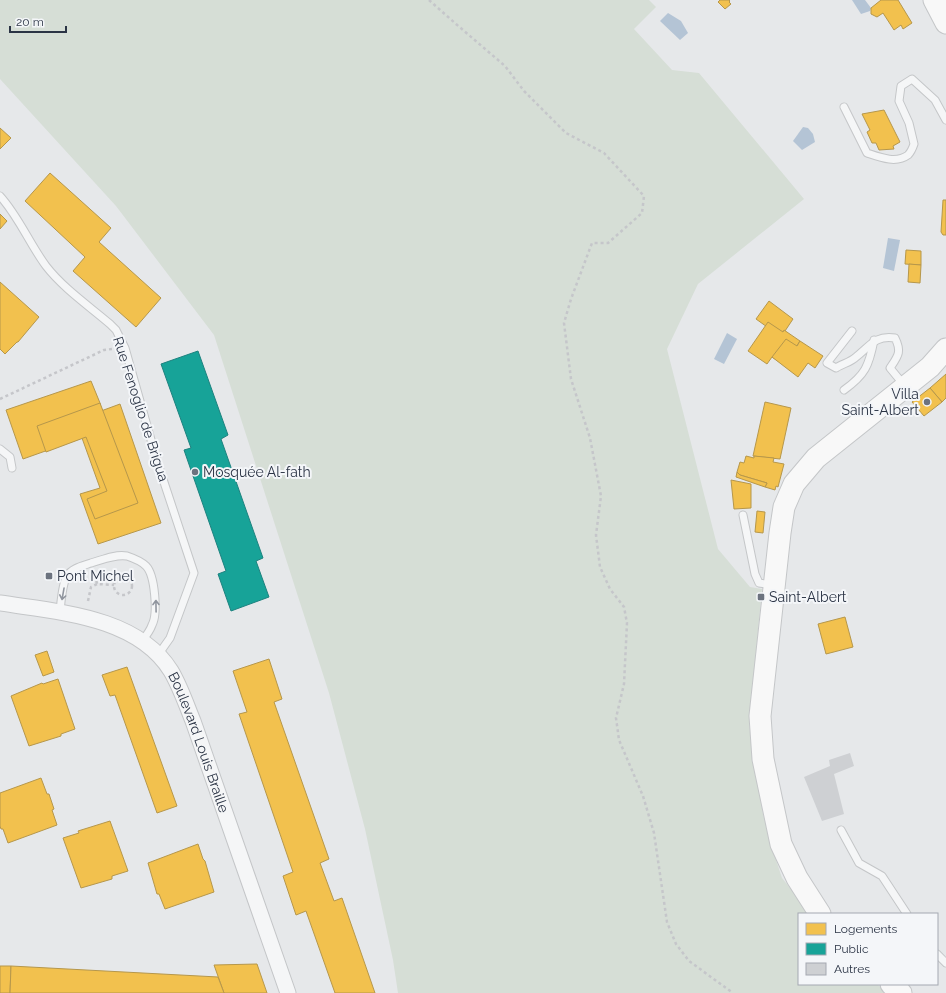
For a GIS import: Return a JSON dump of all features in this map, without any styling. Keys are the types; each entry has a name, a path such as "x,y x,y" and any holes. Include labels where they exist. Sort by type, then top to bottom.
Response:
{"main road":[{"path":"934,0 946,22"},
{"path":"819,913 797,878 781,844 763,759 760,716 784,507 794,484 816,458 930,367 946,349"},
{"path":"892,985 901,993"}],"street":[{"name":"Boulevard Louis Braille","path":"0,603 85,617 114,627 142,641 158,655 170,670 181,690 193,721 288,993"}],"lane":[{"path":"844,107 867,153 883,159 898,159 908,155 914,144 909,123 899,101 901,86 912,79 935,100 946,120"},
{"name":"Rue Fenoglio de Brigua","path":"0,196 15,214 28,240 54,276 116,330 125,348 157,461 194,573 170,638 158,655"},
{"path":"852,331 827,363 836,368 855,358 874,340 886,337 895,338 899,346 899,356 890,368 905,387"},
{"path":"844,390 858,380 870,360 874,340"},
{"path":"0,449 10,457 12,468"},
{"path":"743,515 755,574 759,582 774,585"},
{"path":"60,612 66,577 71,571 113,556 126,556 146,566 150,574 156,600 153,625 142,641"},
{"path":"841,830 859,863 882,876 906,913"},
{"path":"938,955 946,963"}],"path":[{"path":"429,0 505,66 524,92 566,133 604,153 644,196 642,213 608,243 592,243 570,299 564,323 566,351 570,379 590,438 601,496 596,535 600,567 610,589 624,607 627,623 624,684 616,718 619,740 643,796 654,833 667,922 676,944 689,961 733,993"},
{"path":"0,399 104,350 125,348"},
{"path":"91,563 97,584"},
{"path":"123,576 131,580 133,586 130,592 122,595 116,592 114,585 117,579 123,576"},
{"path":"85,617 91,587 97,584 114,585"}],"shaded area":[{"path":"0,0 649,0 656,7 634,29 672,70 699,73 804,199 698,284 667,349 718,549 750,587 762,589 749,723 752,752 763,814 771,845 782,878 810,913 798,913 798,985 878,985 887,993 398,993 393,960 365,829 329,693 214,335 116,206 0,79"}],"water":[{"path":"852,0 865,0 871,8 870,11 861,14"},
{"path":"668,13 681,21 688,33 680,40 660,21"},
{"path":"803,127 808,128 813,134 815,142 802,150 793,141"},
{"path":"888,238 900,240 894,271 883,268"},
{"path":"727,333 737,339 724,364 714,359"}],"building: Logements":[{"path":"720,0 729,0 731,4 725,9 718,2"},
{"path":"881,0 898,0 912,23 903,29 901,25 894,30 883,13 877,17 871,14 871,8"},
{"path":"884,110 900,142 893,146 894,149 879,150 876,143 872,143 867,132 870,130 862,114"},
{"path":"0,128 11,138 0,149"},
{"path":"50,173 111,228 99,242 161,298 136,327 73,271 85,257 25,201"},
{"path":"943,200 946,200 946,235 943,235 941,232"},
{"path":"0,214 7,221 0,229"},
{"path":"906,250 921,251 921,265 905,264"},
{"path":"909,264 921,265 920,283 908,282"},
{"path":"0,282 39,317 18,342 5,354 0,349"},
{"path":"769,301 793,319 781,337 756,319"},
{"path":"768,322 783,332 784,330 800,341 784,365 772,357 767,364 748,351"},
{"path":"786,339 797,346 800,341 823,356 815,368 808,363 798,377 772,357"},
{"path":"946,374 946,398 942,402 930,388"},
{"path":"91,381 100,403 101,411 120,404 161,523 98,544 80,494 100,488 82,438 23,459 6,410"},
{"name":"Villa Saint-Albert","path":"930,388 942,402 924,416 912,402"},
{"path":"765,402 791,408 780,459 753,456"},
{"path":"100,403 138,503 95,519 87,499 107,491 86,437 46,452 37,426"},
{"path":"746,456 754,458 754,456 774,458 773,462 784,464 778,487 776,486 775,490 765,487 767,483 740,475 737,472 740,462 744,463"},
{"path":"737,472 740,475 767,483 765,487 736,477"},
{"path":"731,480 751,484 751,508 734,509"},
{"path":"757,511 765,512 763,533 755,532"},
{"path":"845,617 853,647 826,654 818,624"},
{"path":"47,651 54,672 43,676 35,655"},
{"path":"269,659 282,699 274,702 329,859 320,863 334,901 342,898 375,993 335,993 306,911 296,915 283,876 293,872 239,714 247,712 233,671"},
{"path":"127,667 177,806 157,813 115,695 110,696 102,675"},
{"path":"58,679 75,729 61,734 61,736 29,746 11,696 42,683 43,684"},
{"path":"41,778 47,794 49,794 57,825 8,843 3,829 1,829 0,826 0,793"},
{"path":"110,821 128,871 112,876 112,879 81,888 63,838 79,833 78,831"},
{"path":"198,844 205,861 214,892 165,909 159,894 157,894 148,863"},
{"path":"257,964 267,993 224,993 214,965"},
{"path":"0,966 11,966 10,993 0,993"},
{"path":"11,966 218,977 224,993 10,993"}],"building: Public":[{"path":"198,351 228,435 221,439 263,558 256,561 269,597 231,611 218,574 226,571 184,450 191,448 161,364"}],"building: Autres":[{"path":"850,753 854,766 834,774 844,814 822,821 804,777 830,766 829,760"}],"place":[{"name":"Villa Saint-Albert","path":"927,402"},
{"name":"Mosquée Al-fath","path":"195,472"},
{"name":"Pont Michel","path":"49,576"},
{"name":"Saint-Albert","path":"761,597"}]}
